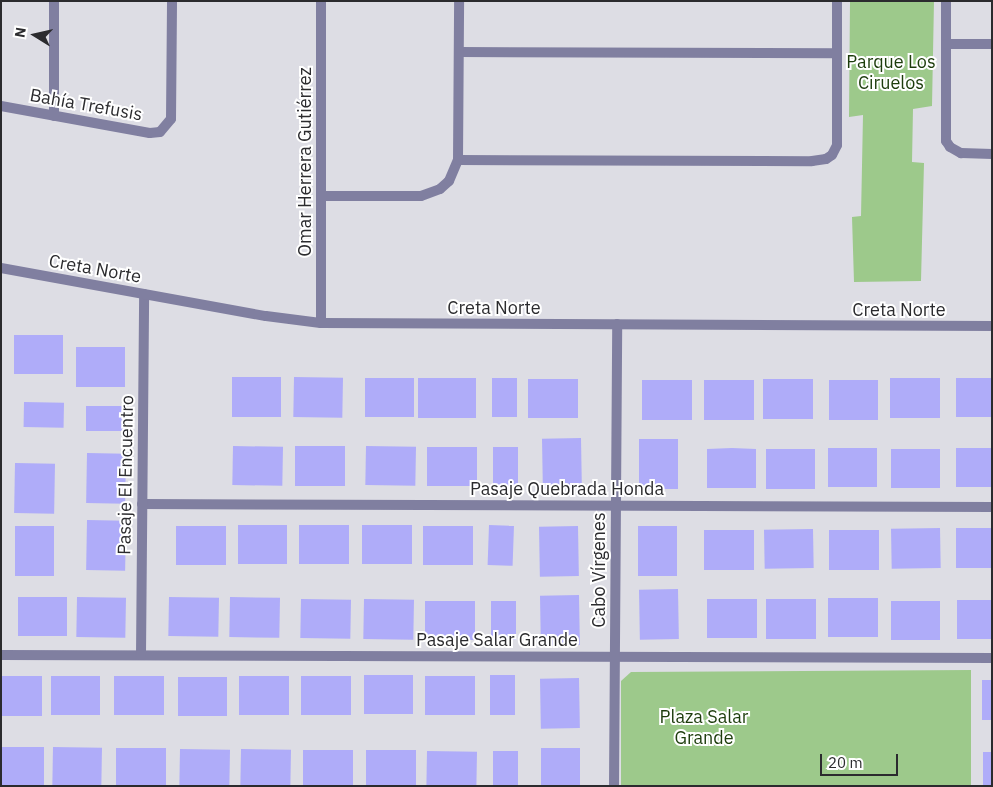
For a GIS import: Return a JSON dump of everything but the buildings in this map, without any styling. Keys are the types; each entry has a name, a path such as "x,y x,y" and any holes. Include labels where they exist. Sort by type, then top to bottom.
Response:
{"street":[{"path":"54,1 54,116"},
{"name":"Bahía Trefusis","path":"1,106 150,133 165,129 171,119 172,1"},
{"name":"Omar Herrera Gutiérrez","path":"321,1 321,323"},
{"path":"321,196 421,196 440,189 449,181 458,160 459,1"},
{"path":"458,160 812,161 826,159 832,155 837,145 837,1"},
{"path":"946,1 946,141 950,147 961,153 992,154"},
{"path":"946,44 992,44"},
{"path":"459,52 837,53"},
{"name":"Creta Norte","path":"1,268 266,316 321,323 992,326"},
{"name":"Pasaje El Encuentro","path":"141,655 144,294"},
{"name":"Cabo Vírgenes","path":"614,786 618,324"},
{"name":"Pasaje Quebrada Honda","path":"142,504 992,507"},
{"name":"Pasaje Salar Grande","path":"1,655 992,658"}],"green space":[{"name":"Parque Los Ciruelos","path":"850,1 934,1 932,106 913,109 912,162 924,163 921,281 854,282 852,217 861,216 863,115 849,117"},
{"name":"Plaza Salar Grande","path":"971,670 971,786 621,786 621,681 631,672"}]}
